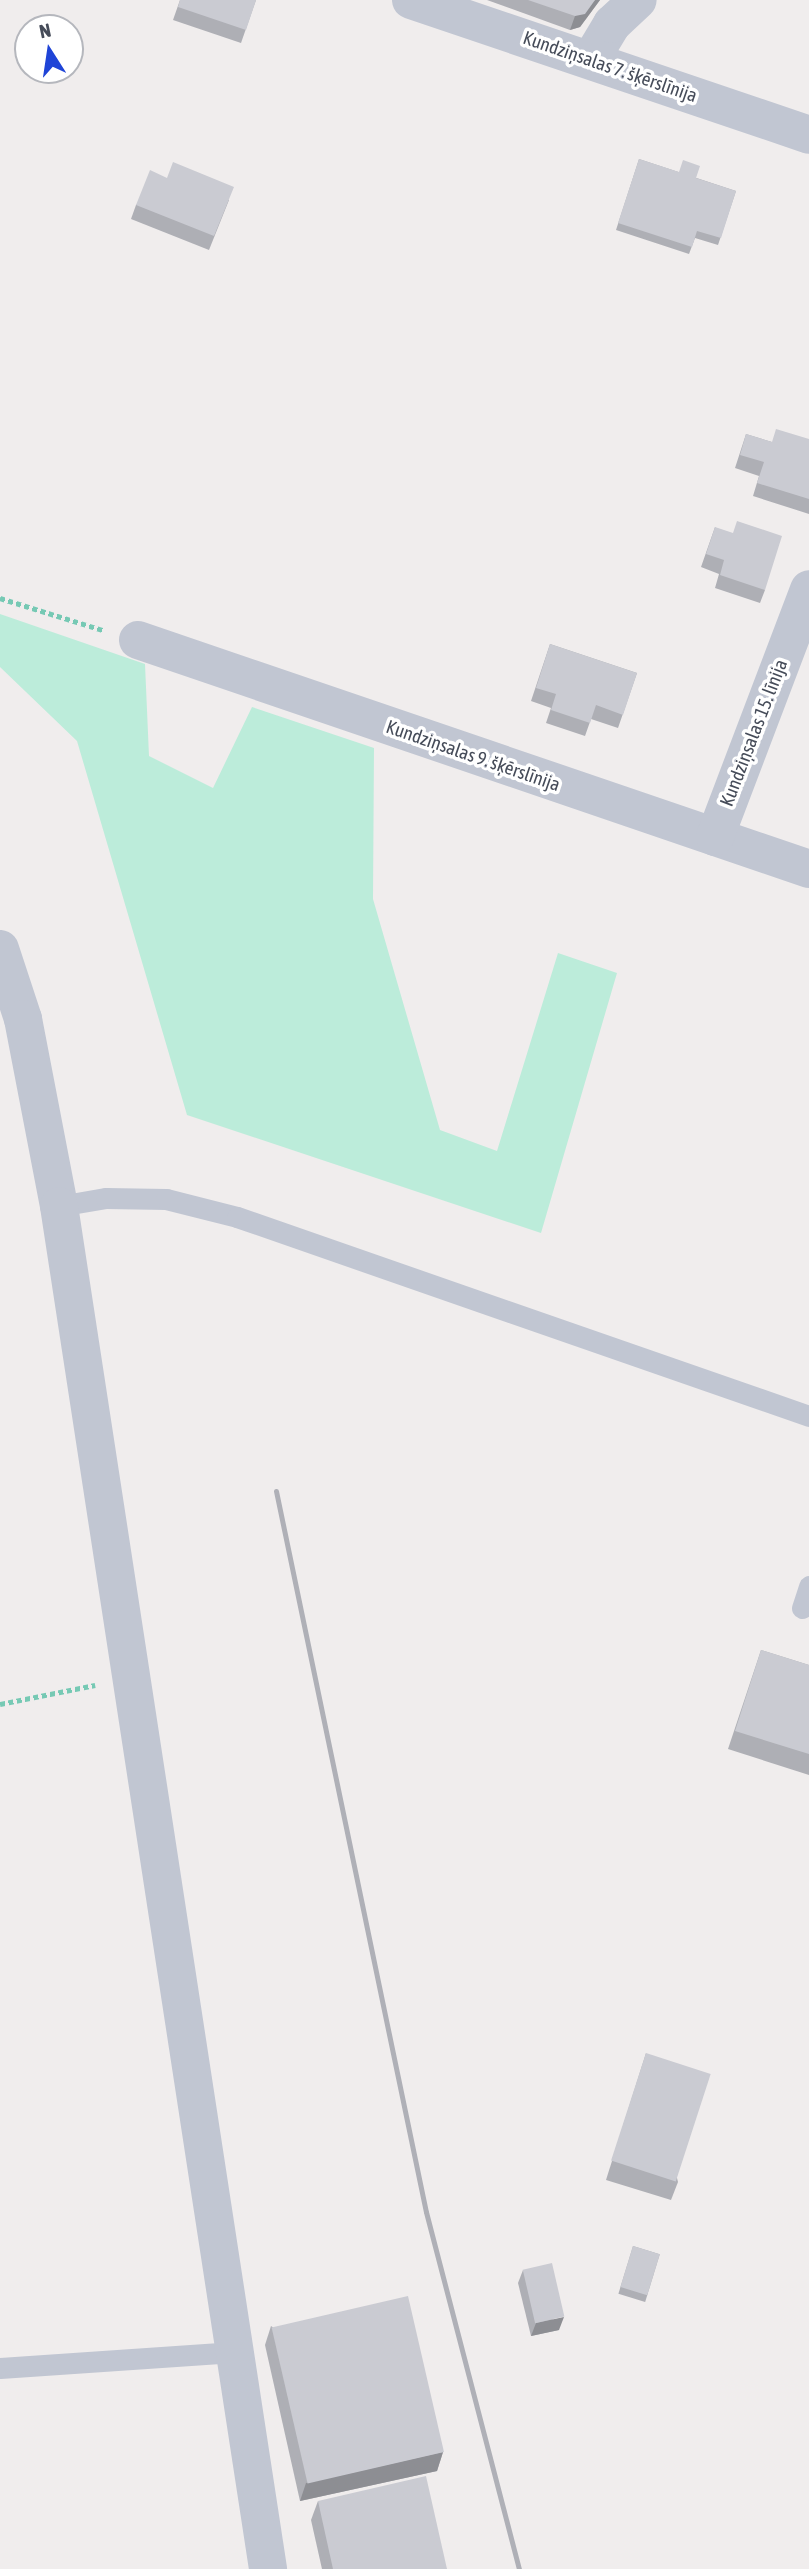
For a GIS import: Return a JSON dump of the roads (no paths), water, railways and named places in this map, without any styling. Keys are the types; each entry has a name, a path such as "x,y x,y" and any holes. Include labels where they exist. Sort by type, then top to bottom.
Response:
{"street":[{"name":"Kundziņsalas 7. šķērslīnija","path":"411,0 809,135"},
{"path":"591,60 612,24 638,0"},
{"name":"Kundziņsalas 15. līnija","path":"715,837 809,589"},
{"name":"Kundziņsalas 9. šķērslīnija","path":"138,640 809,869"},
{"path":"0,949 23,1020 59,1206 268,2569"}],"lane":[{"path":"59,1206 166,1199 237,1217 809,1416"},
{"path":"802,1608 809,1586"},
{"path":"0,2368 234,2353"}],"railway":[{"path":"276,1491 426,2212 519,2569"}]}
